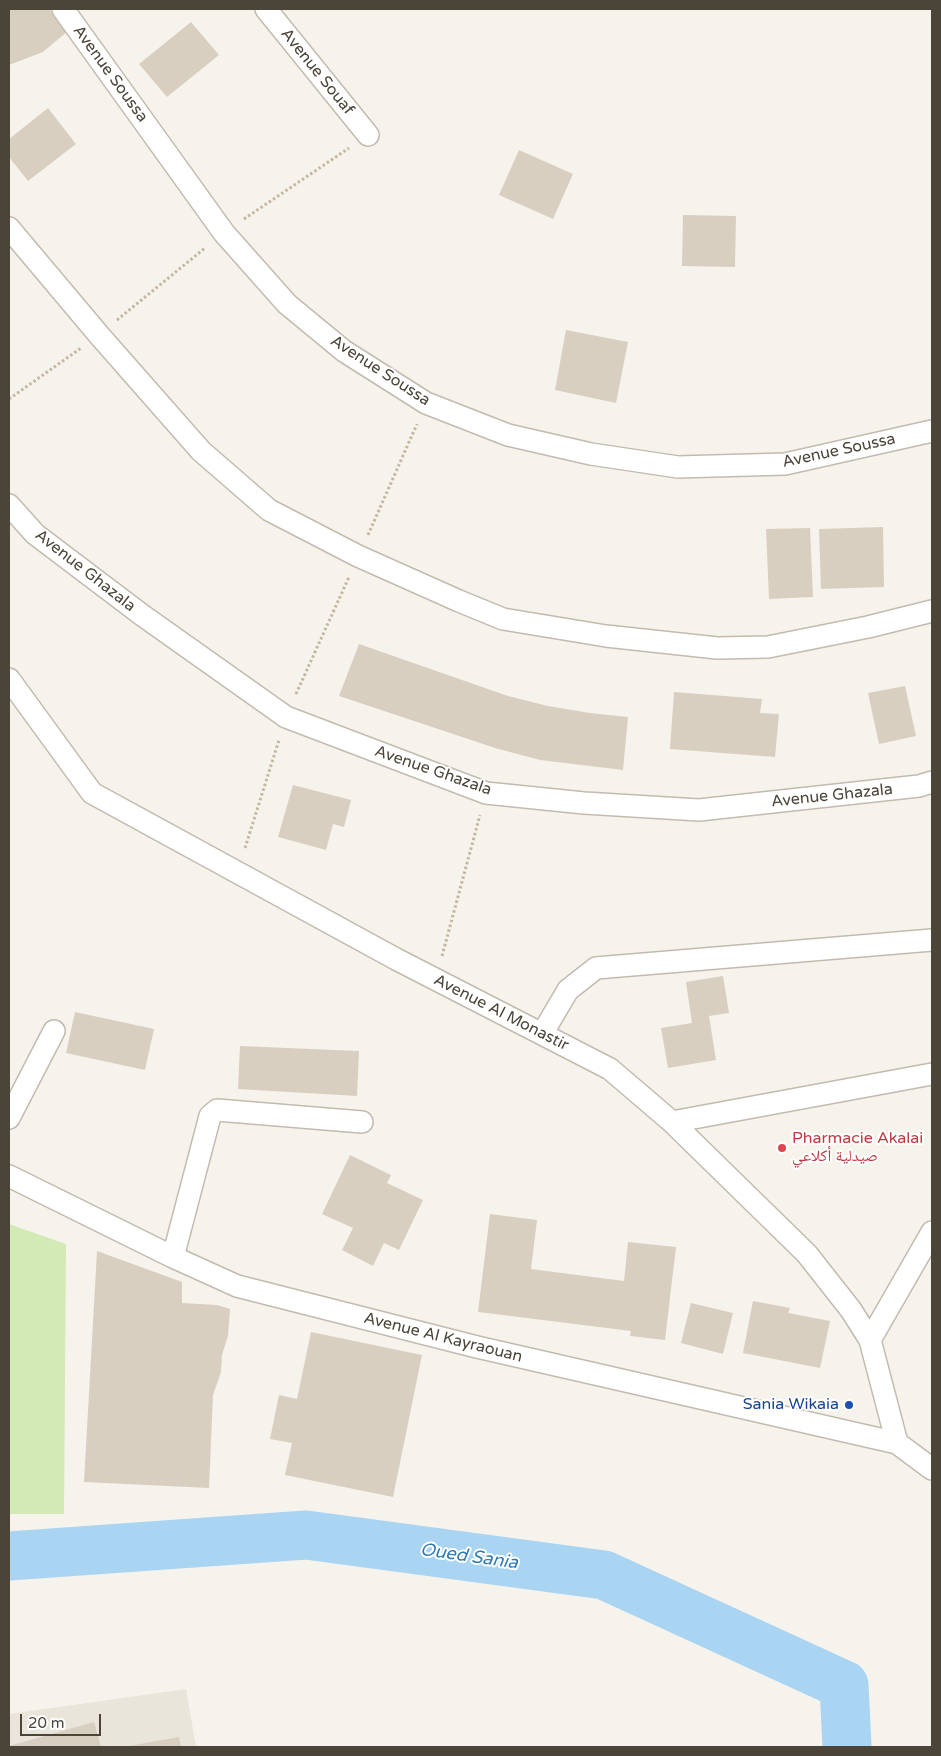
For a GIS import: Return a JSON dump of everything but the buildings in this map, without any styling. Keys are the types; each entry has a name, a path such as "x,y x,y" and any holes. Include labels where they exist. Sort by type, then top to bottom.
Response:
{"street":[{"name":"Avenue Soussa","path":"63,9 224,232 287,304 344,351 426,403 508,435 592,454 678,468 785,464 932,432"},
{"name":"Avenue Souaf","path":"266,9 368,135"},
{"path":"9,228 99,335 201,451 269,510 358,556 459,601 503,619 606,636 717,648 768,647 868,627 932,611"},
{"name":"Avenue Ghazala","path":"9,505 35,534 142,615 286,717 486,793 584,803 699,810 919,786 932,782"},
{"name":"Avenue Al Monastir","path":"9,679 92,793 436,980 610,1069 672,1122 807,1254 851,1310 870,1340 897,1443"},
{"path":"542,1034 568,990 596,968 932,940"},
{"path":"9,1118 54,1031"},
{"path":"672,1122 932,1074"},
{"path":"173,1257 210,1116 217,1110 362,1122"},
{"name":"Avenue Al Kayraouan","path":"9,1176 173,1257 237,1286 477,1347 897,1443"},
{"path":"870,1340 932,1232"},
{"path":"897,1443 932,1469"}],"path":[{"path":"9,399 99,335 224,232 368,135"},
{"path":"238,872 286,717 426,403"},
{"path":"436,980 486,793"}],"shaded area":[{"path":"186,1689 196,1747 9,1747 9,1714"}],"green space":[{"path":"9,1224 66,1244 64,1514 9,1514"}],"waterway":[{"name":"Oued Sania","path":"9,1556 306,1535 604,1575 844,1685 847,1747"}],"place":[{"name":"Pharmacie Akalai صيدلية أكلاعي","path":"782,1148"},
{"name":"Sania Wikaia","path":"849,1405"}]}
